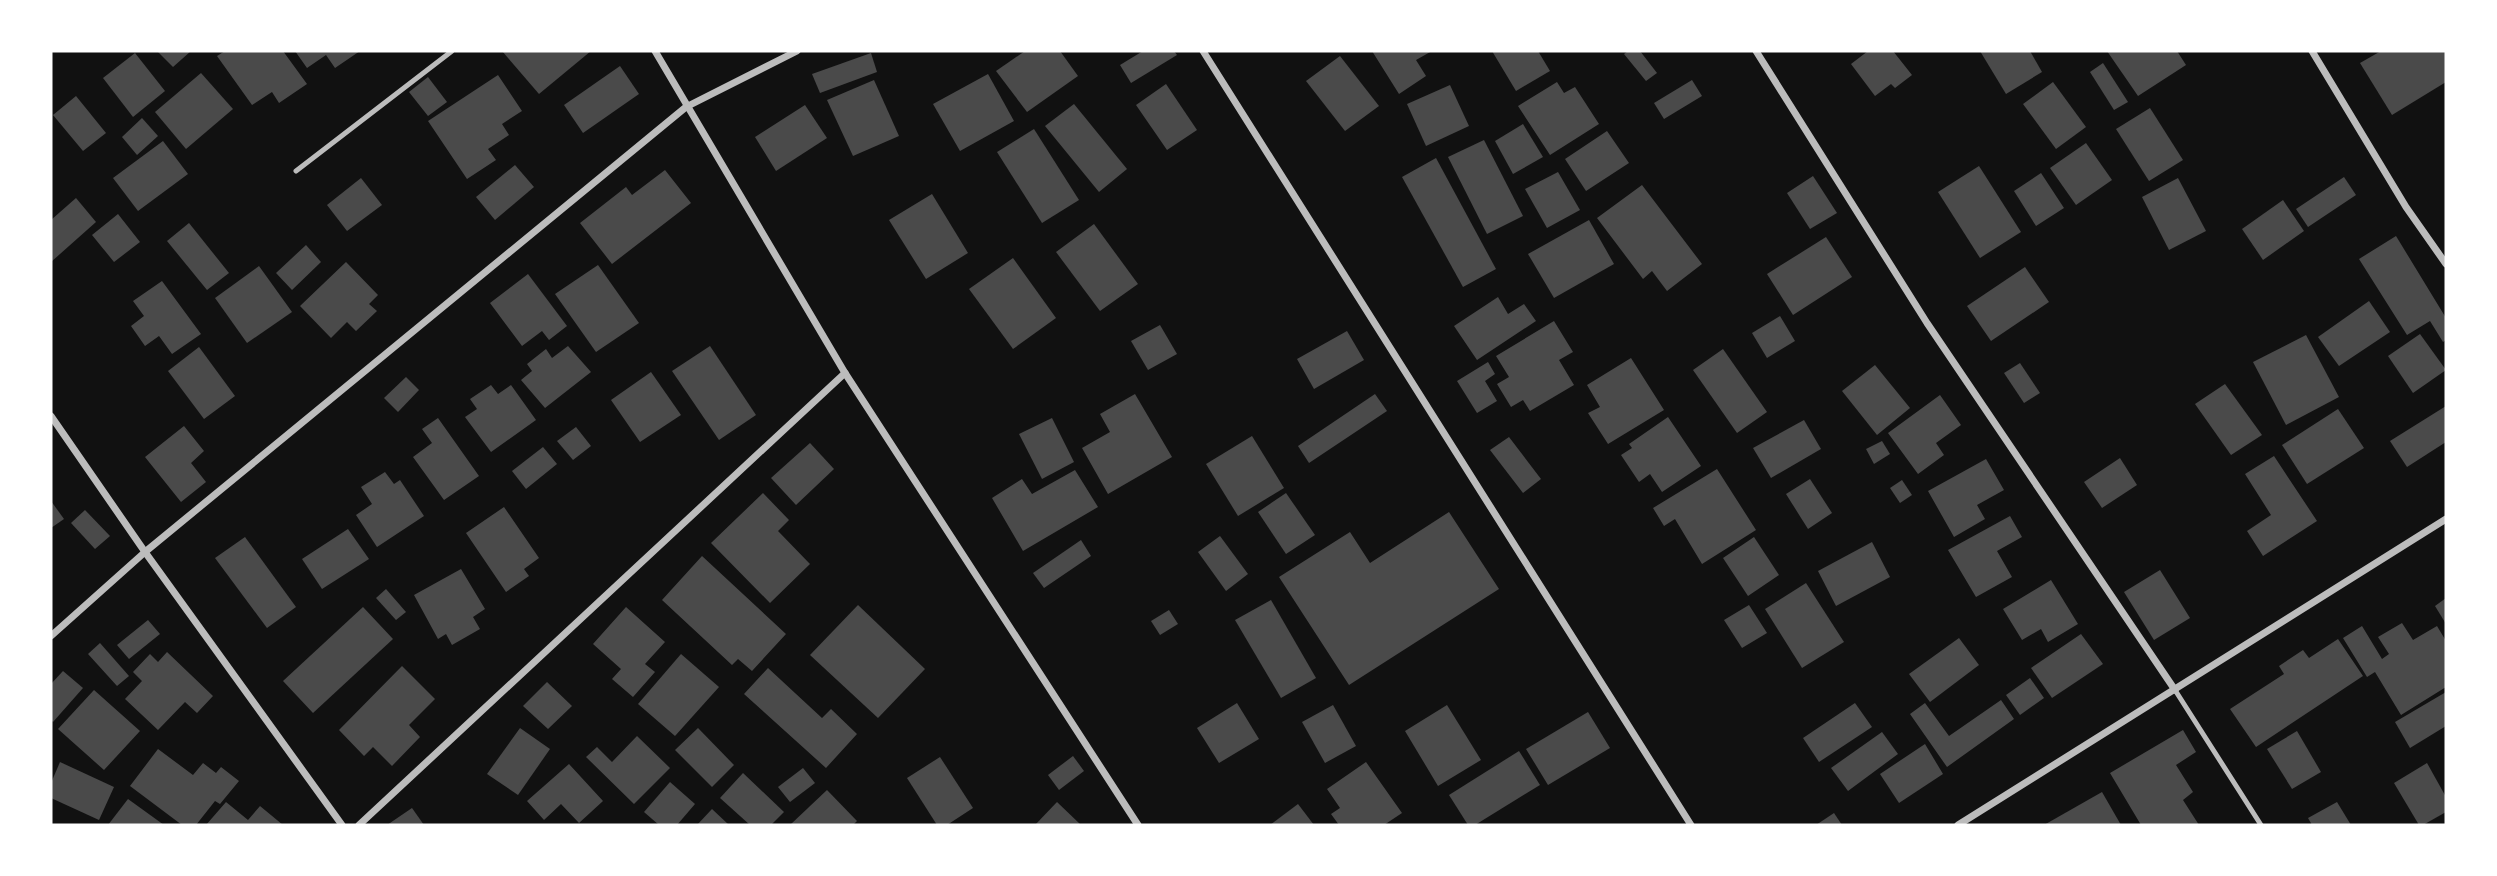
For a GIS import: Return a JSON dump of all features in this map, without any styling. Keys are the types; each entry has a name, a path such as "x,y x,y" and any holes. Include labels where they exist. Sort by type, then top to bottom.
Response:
{"street":[{"path":"654,51 845,373 1138,825"},
{"path":"51,636 145,552 686,107 797,51"},
{"path":"1203,51 1691,825"},
{"path":"1756,51 1927,323 2175,690"},
{"path":"2312,51 2406,207 2446,264"},
{"path":"359,825 845,373"},
{"path":"51,416 145,552 342,825"},
{"path":"1958,825 2446,519"}],"lane":[{"path":"296,171 452,51"},
{"path":"2175,690 2261,825"}],"building":[{"path":"157,51 191,51 173,67"},
{"path":"225,51 283,51 307,84 279,103 272,92 252,105 217,56"},
{"path":"295,51 360,51 335,68 326,55 307,68"},
{"path":"502,51 591,51 539,94"},
{"path":"1025,51 1060,51 1078,76 1027,112 996,71"},
{"path":"1143,51 1174,51 1177,55 1131,83 1120,65"},
{"path":"1372,51 1432,51 1416,60 1426,76 1399,94"},
{"path":"1492,51 1538,51 1550,71 1516,91"},
{"path":"1628,51 1640,51 1657,73 1646,81 1624,54"},
{"path":"1868,51 1893,51 1912,75 1895,88 1891,84 1875,96 1851,64"},
{"path":"1980,51 2030,51 2042,72 2006,94"},
{"path":"2107,51 2177,51 2186,65 2138,96"},
{"path":"2381,51 2446,51 2446,82 2392,115 2360,63"},
{"path":"135,53 165,91 133,117 103,78"},
{"path":"871,53 877,72 820,93 812,74"},
{"path":"1340,56 1379,106 1345,131 1306,81"},
{"path":"2103,63 2128,102 2114,110 2090,72"},
{"path":"620,66 639,94 583,133 564,105"},
{"path":"201,73 233,109 186,149 155,112"},
{"path":"988,74 1014,121 960,151 933,104"},
{"path":"498,75 522,111 502,124 509,135 488,149 496,160 467,179 428,121"},
{"path":"428,77 447,102 428,116 409,92"},
{"path":"874,80 899,136 853,156 827,100"},
{"path":"1692,80 1702,96 1664,119 1654,103"},
{"path":"1557,82 1564,93 1575,87 1599,124 1550,155 1518,106"},
{"path":"2053,82 2086,127 2056,149 2023,104"},
{"path":"1166,84 1197,130 1167,150 1136,105"},
{"path":"1450,85 1469,126 1426,146 1407,104"},
{"path":"76,96 106,133 83,151 53,115"},
{"path":"1074,104 1127,169 1099,192 1045,126"},
{"path":"805,105 827,138 776,171 755,137"},
{"path":"2150,108 2183,160 2149,181 2116,129"},
{"path":"142,118 158,136 137,155 122,137"},
{"path":"1523,124 1543,157 1513,174 1495,141"},
{"path":"1034,129 1079,200 1042,223 997,152"},
{"path":"1607,131 1629,163 1586,191 1565,159"},
{"path":"1484,140 1523,216 1487,234 1448,157"},
{"path":"163,141 188,174 138,211 113,178"},
{"path":"2086,143 2112,180 2076,205 2050,168"},
{"path":"1436,158 1496,269 1463,287 1402,177"},
{"path":"515,165 534,187 495,220 476,197"},
{"path":"1979,166 2021,232 1980,258 1938,192"},
{"path":"665,170 691,203 612,264 580,223 626,187 632,195"},
{"path":"1558,172 1580,210 1547,228 1525,189"},
{"path":"2041,173 2064,208 2036,226 2014,191"},
{"path":"1813,176 1837,213 1810,229 1787,193"},
{"path":"2344,177 2356,195 2308,227 2296,209"},
{"path":"361,178 382,205 347,231 327,205"},
{"path":"2178,178 2206,231 2169,250 2142,197"},
{"path":"1642,185 1702,264 1667,291 1652,271 1643,279 1597,218"},
{"path":"932,194 968,253 926,279 889,220"},
{"path":"76,198 96,222 51,262 51,220"},
{"path":"2283,200 2304,231 2263,260 2242,229"},
{"path":"118,214 140,242 114,262 92,235"},
{"path":"1589,220 1614,264 1554,298 1528,254"},
{"path":"189,223 229,273 207,290 167,241"},
{"path":"1094,224 1138,284 1100,311 1056,252"},
{"path":"2396,236 2446,318 2446,340 2443,342 2430,321 2407,335 2359,259"},
{"path":"1826,237 1852,277 1793,315 1767,274"},
{"path":"306,245 321,262 292,290 276,273"},
{"path":"1013,258 1056,318 1013,349 969,289"},
{"path":"346,262 378,295 369,304 377,311 356,331 347,322 331,338 300,306"},
{"path":"598,265 639,323 596,352 555,294"},
{"path":"259,266 292,312 247,343 215,298"},
{"path":"2025,267 2049,302 1991,341 1967,306"},
{"path":"528,274 567,326 549,340 542,331 522,346 490,303"},
{"path":"162,281 201,334 172,354 159,336 145,346 131,326 144,316 133,301"},
{"path":"1498,297 1508,314 1524,304 1536,321 1477,360 1454,326"},
{"path":"2369,301 2390,332 2339,366 2318,337"},
{"path":"1780,316 1795,341 1767,358 1752,333"},
{"path":"1554,321 1573,352 1559,360 1574,385 1530,411 1523,400 1511,407 1497,384 1509,377 1496,356"},
{"path":"1160,325 1177,354 1148,370 1131,341"},
{"path":"1347,331 1364,360 1314,389 1297,359"},
{"path":"2420,334 2446,370 2413,393 2388,356"},
{"path":"2306,335 2339,397 2286,425 2253,362"},
{"path":"568,346 591,372 545,408 521,380 532,371 527,364 546,349 552,358"},
{"path":"710,346 756,415 719,440 672,371"},
{"path":"199,347 235,396 204,419 168,371"},
{"path":"1723,349 1767,412 1737,433 1693,370"},
{"path":"1631,358 1664,410 1608,444 1588,413 1600,407 1587,385"},
{"path":"1488,362 1495,374 1485,381 1497,401 1477,413 1457,381"},
{"path":"2020,363 2040,393 2024,403 2004,373"},
{"path":"1875,365 1910,408 1877,435 1842,391"},
{"path":"651,372 681,415 640,442 611,400"},
{"path":"406,377 419,390 398,412 384,398"},
{"path":"2225,384 2262,435 2231,455 2195,404"},
{"path":"491,385 498,394 511,385 536,420 491,452 465,417 477,409 470,399"},
{"path":"1135,394 1172,457 1108,494 1082,448 1110,432 1100,414"},
{"path":"1375,394 1387,411 1309,463 1298,446"},
{"path":"1940,395 1961,425 1936,443 1944,455 1918,474 1888,433"},
{"path":"2446,406 2446,442 2407,467 2390,441"},
{"path":"2338,409 2364,448 2307,484 2282,445"},
{"path":"1668,417 1701,466 1662,492 1650,474 1639,482 1621,455 1632,448 1629,444"},
{"path":"438,418 479,476 444,500 413,457 432,443 422,429"},
{"path":"1052,418 1074,462 1042,479 1019,434"},
{"path":"1804,420 1821,449 1771,478 1753,448"},
{"path":"184,426 204,451 191,463 206,482 181,502 145,457"},
{"path":"576,427 591,446 573,460 557,441"},
{"path":"1252,436 1284,488 1238,516 1206,464"},
{"path":"1509,437 1541,479 1523,493 1490,450"},
{"path":"1882,441 1890,454 1874,464 1866,449"},
{"path":"810,443 834,469 796,505 771,478"},
{"path":"543,447 557,464 526,489 512,471"},
{"path":"2274,456 2317,521 2263,556 2247,531 2271,515 2245,474"},
{"path":"2120,458 2137,485 2102,508 2084,482"},
{"path":"1986,459 2004,490 1977,505 1985,519 1954,537 1928,491"},
{"path":"1717,469 1756,530 1702,564 1675,519 1664,526 1653,508"},
{"path":"1075,470 1098,507 1023,551 992,498 1022,479 1032,494"},
{"path":"385,472 394,484 400,480 424,516 377,547 356,515 372,504 361,487"},
{"path":"1810,479 1832,513 1808,529 1786,494"},
{"path":"1902,480 1912,495 1900,503 1890,488"},
{"path":"763,493 789,520 778,531 810,564 770,603 711,543"},
{"path":"1286,493 1315,535 1286,554 1258,512"},
{"path":"51,501 64,519 51,528"},
{"path":"504,507 539,558 524,569 529,576 506,592 466,533"},
{"path":"85,510 110,536 95,549 71,523"},
{"path":"1449,512 1499,589 1349,685 1279,577 1350,532 1370,563"},
{"path":"2010,516 2022,537 1997,551 2012,577 1976,597 1948,550"},
{"path":"348,529 369,559 322,589 302,559"},
{"path":"1220,536 1248,574 1226,591 1198,552"},
{"path":"245,537 296,607 267,628 215,558"},
{"path":"1754,537 1779,575 1748,596 1723,558"},
{"path":"1081,540 1091,556 1044,588 1033,573"},
{"path":"1872,542 1890,577 1836,606 1818,571"},
{"path":"702,556 786,634 752,671 738,659 732,665 662,600"},
{"path":"461,569 485,609 473,617 480,629 452,645 446,634 438,639 414,595"},
{"path":"2160,570 2190,618 2154,640 2124,592"},
{"path":"2051,580 2078,624 2048,642 2041,629 2022,640 2003,609"},
{"path":"1806,583 1844,642 1802,668 1765,609"},
{"path":"386,589 406,612 396,620 376,598"},
{"path":"2446,598 2446,624 2435,606"},
{"path":"1271,600 1316,678 1281,698 1235,620"},
{"path":"858,605 925,669 878,718 810,655"},
{"path":"1749,605 1767,633 1742,648 1724,620"},
{"path":"363,607 393,639 313,713 283,681"},
{"path":"626,607 665,642 645,664 655,672 633,697 612,679 621,669 593,644"},
{"path":"1169,610 1178,624 1160,635 1151,621"},
{"path":"148,620 160,634 129,659 117,645"},
{"path":"2402,623 2413,640 2437,626 2446,641 2446,687 2401,715 2375,672 2367,677 2343,638 2362,626 2382,659 2389,654 2378,637"},
{"path":"2081,634 2103,664 2052,698 2031,668"},
{"path":"1959,638 1979,665 1930,702 1909,674"},
{"path":"2338,639 2363,676 2256,747 2230,709 2284,674 2279,666 2303,650 2309,658"},
{"path":"100,643 129,676 117,686 88,654"},
{"path":"167,652 213,696 197,713 185,702 158,730 125,699 142,681 133,672 150,654 158,662"},
{"path":"681,654 719,687 675,736 638,704"},
{"path":"402,666 435,699 409,725 420,737 392,766 373,747 364,756 339,730"},
{"path":"768,668 822,718 831,709 857,734 826,768 744,694"},
{"path":"63,671 83,688 53,722 51,684"},
{"path":"2030,678 2044,698 2020,715 2006,695"},
{"path":"547,682 572,706 548,729 523,706"},
{"path":"94,690 140,731 104,770 58,729"},
{"path":"2446,692 2446,726 2410,748 2395,722"},
{"path":"2001,700 2014,719 1947,767 1910,714 1925,703 1949,736"},
{"path":"1237,703 1259,739 1219,763 1197,728"},
{"path":"1855,703 1872,727 1819,762 1803,738"},
{"path":"1333,705 1356,746 1325,763 1302,722"},
{"path":"1447,705 1481,760 1438,786 1405,731"},
{"path":"1588,712 1610,748 1548,785 1526,749"},
{"path":"520,728 550,749 518,795 487,774"},
{"path":"698,728 734,765 712,787 675,750"},
{"path":"2183,730 2196,752 2176,765 2193,792 2183,800 2199,825 2141,825 2110,773"},
{"path":"2297,731 2321,772 2292,789 2267,749"},
{"path":"1882,732 1898,754 1848,791 1831,768"},
{"path":"637,736 670,768 634,804 586,757 597,747 612,762"},
{"path":"1925,744 1943,774 1899,803 1880,774"},
{"path":"158,749 193,775 203,763 216,773 221,767 239,781 220,804 215,801 196,825 182,825 130,786"},
{"path":"1519,751 1540,785 1475,825 1468,825 1449,795"},
{"path":"1073,756 1084,771 1059,790 1048,775"},
{"path":"940,757 973,808 947,825 937,825 907,778"},
{"path":"60,762 114,787 99,820 51,798 51,783"},
{"path":"1366,762 1402,813 1384,825 1339,825 1331,814 1340,808 1327,789"},
{"path":"2427,763 2446,797 2446,812 2419,825 2394,783"},
{"path":"569,764 603,801 579,823 561,804 544,820 527,801"},
{"path":"803,768 815,783 790,802 778,787"},
{"path":"743,773 784,812 771,825 750,825 720,798"},
{"path":"670,782 695,804 677,825 659,825 644,812"},
{"path":"827,790 857,821 853,825 790,825"},
{"path":"2102,792 2121,825 2044,825"},
{"path":"128,799 164,825 108,825"},
{"path":"226,802 248,820 260,806 283,825 206,825"},
{"path":"1057,802 1081,825 1035,825"},
{"path":"2337,802 2351,825 2312,825 2308,818"},
{"path":"1298,804 1314,825 1270,825"},
{"path":"412,808 424,825 387,825"},
{"path":"712,809 729,825 697,825"},
{"path":"1834,813 1842,825 1816,825"}]}
